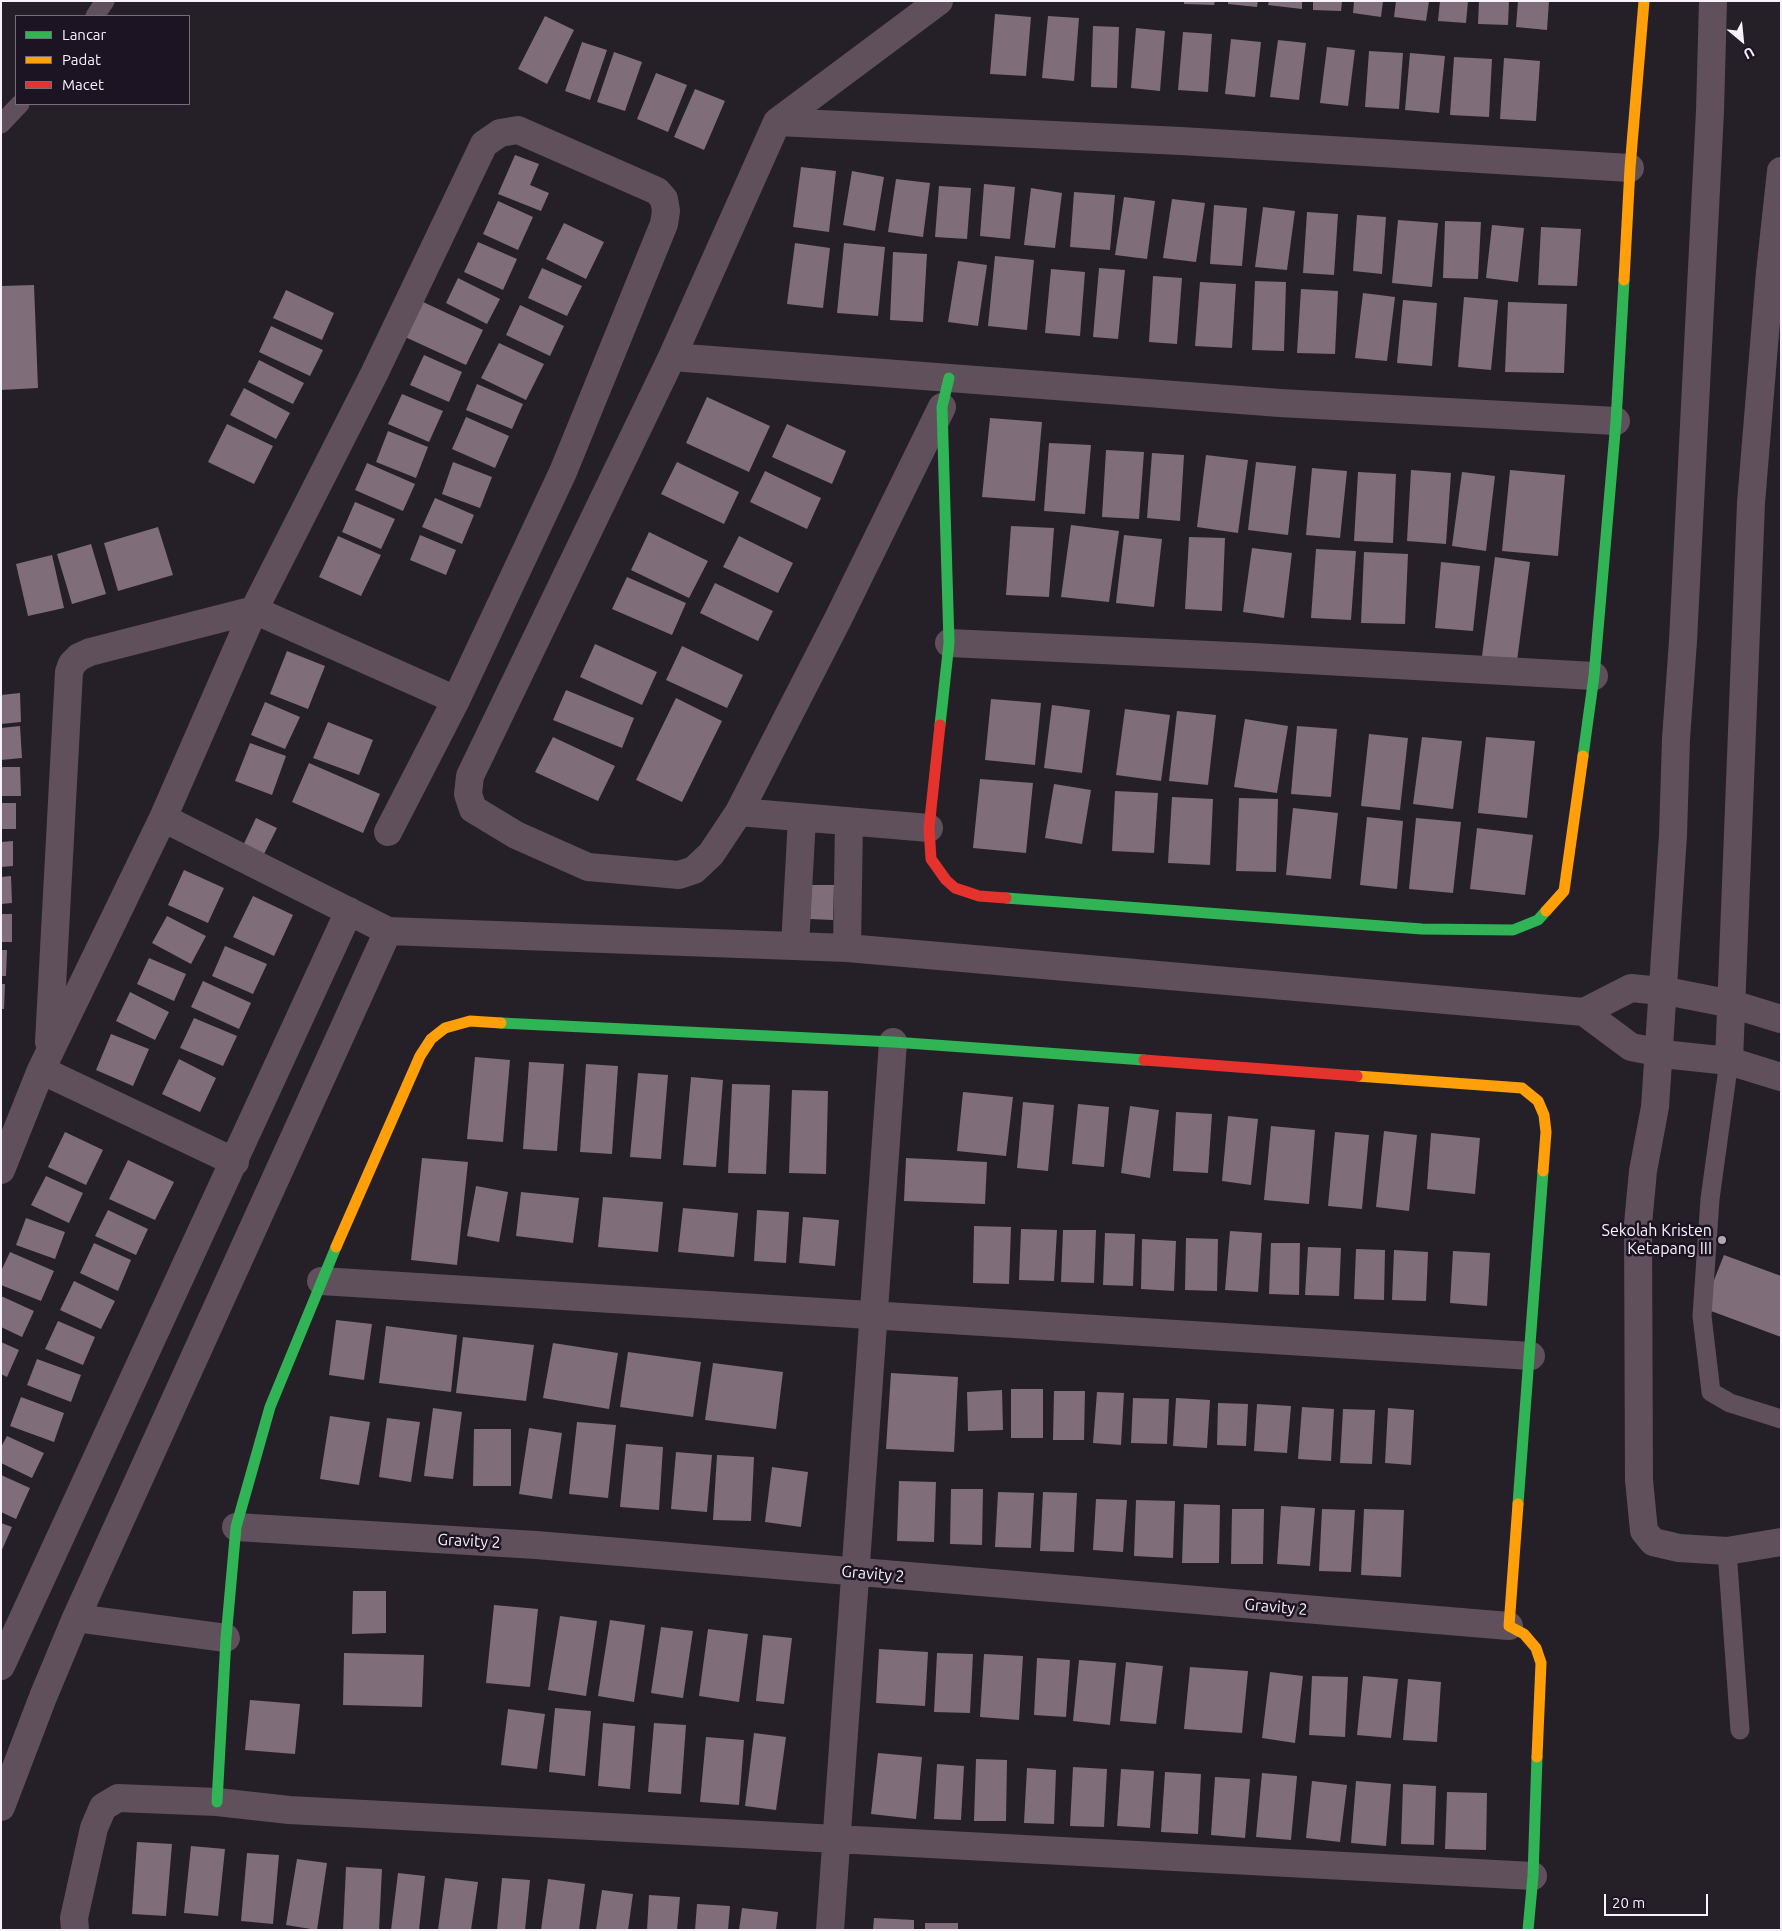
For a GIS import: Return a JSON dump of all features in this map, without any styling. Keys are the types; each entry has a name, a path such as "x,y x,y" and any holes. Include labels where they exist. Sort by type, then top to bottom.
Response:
{"street":[{"path":"939,1 777,122 672,357 470,776 468,794 473,809 516,834 588,867 679,875 694,870 711,854 739,812 838,619 942,407"},
{"path":"948,378 942,407 949,644 929,828 931,858 946,880 955,888 979,896 1412,928 1513,930 1538,920 1564,891 1594,676 1616,421 1630,168 1644,1"},
{"path":"1713,1 1710,111 1684,631 1664,978 1655,1107 1643,1171 1638,1224 1639,1480 1644,1531 1653,1542 1665,1545 1727,1551 1781,1542"},
{"path":"777,122 1181,141 1630,168"},
{"path":"1,1170 44,1062 163,818 254,610 374,374 484,144 500,133 518,130 657,191 664,199 666,210 664,224 564,472 456,700 388,832"},
{"path":"1729,1060 1745,610 1751,503 1781,171"},
{"path":"672,357 1280,403 1616,421"},
{"path":"44,1062 69,672 72,664 79,657 90,652 254,610 456,700"},
{"path":"949,644 1253,657 1594,676"},
{"path":"739,812 929,828"},
{"path":"163,818 388,931 847,948 1584,1012 1631,988 1671,992 1732,1004 1781,1020"},
{"path":"795,946 802,818"},
{"path":"847,948 849,822"},
{"path":"1,1666 235,1162 349,911"},
{"path":"1,1807 43,1697 76,1618 388,931"},
{"path":"1584,1012 1630,1047 1729,1060 1781,1077"},
{"path":"218,1802 226,1638 236,1527 270,1407 321,1281 420,1056 431,1039 445,1028 470,1021 893,1042 1522,1088 1538,1101 1544,1115 1546,1132 1531,1356 1509,1626 1524,1634 1536,1648 1541,1663 1533,1876 1528,1930"},
{"path":"830,1930 893,1042"},
{"path":"44,1062 235,1162"},
{"path":"321,1281 1531,1356"},
{"name":"Gravity 2","path":"236,1527 536,1545 1509,1626"},
{"path":"76,1618 226,1638"},
{"path":"75,1930 74,1918 94,1828 102,1807 118,1798 218,1802 290,1810 1533,1876"}],"lane":[{"path":"96,15 105,1"},
{"path":"1,124 19,105"},
{"path":"1729,1060 1710,1199 1702,1316 1711,1392 1730,1403 1781,1418"},
{"path":"1727,1551 1740,1730"}],"building":[{"path":"1184,1 1215,1 1214,5 1184,4"},
{"path":"1228,1 1258,1 1257,7 1228,4"},
{"path":"1269,1 1302,1 1302,9 1268,5"},
{"path":"1313,1 1342,1 1341,11 1313,10"},
{"path":"1354,1 1383,1 1381,17 1353,13"},
{"path":"1396,1 1429,1 1426,21 1394,17"},
{"path":"1440,1 1468,1 1466,23 1438,21"},
{"path":"1479,1 1509,1 1508,25 1478,24"},
{"path":"1518,1 1549,1 1547,30 1516,27"},
{"path":"995,14 1031,17 1026,76 990,74"},
{"path":"545,16 574,30 547,84 518,69"},
{"path":"1048,16 1079,18 1074,81 1042,78"},
{"path":"1093,26 1119,27 1117,88 1091,87"},
{"path":"1136,28 1165,31 1160,91 1131,88"},
{"path":"1183,32 1212,34 1208,92 1178,90"},
{"path":"1231,39 1261,42 1255,97 1225,94"},
{"path":"1278,40 1306,43 1299,100 1270,97"},
{"path":"582,42 607,50 590,100 565,91"},
{"path":"1327,47 1355,50 1348,106 1320,103"},
{"path":"1369,51 1403,53 1399,109 1365,107"},
{"path":"614,52 642,62 625,111 597,102"},
{"path":"1410,53 1445,56 1439,113 1405,110"},
{"path":"1454,57 1492,59 1489,117 1450,115"},
{"path":"1504,58 1540,61 1536,121 1500,119"},
{"path":"656,73 687,85 668,132 637,119"},
{"path":"695,89 725,101 704,150 674,137"},
{"path":"515,155 539,164 530,185 549,193 541,211 498,194"},
{"path":"801,167 836,171 829,232 793,227"},
{"path":"852,171 884,177 875,231 843,225"},
{"path":"896,179 930,183 923,237 888,232"},
{"path":"984,184 1015,187 1010,239 980,236"},
{"path":"939,186 971,188 967,239 935,237"},
{"path":"1031,188 1062,193 1055,248 1024,245"},
{"path":"1074,192 1115,195 1110,250 1070,247"},
{"path":"1124,197 1155,201 1147,259 1115,255"},
{"path":"1172,199 1205,203 1196,262 1163,258"},
{"path":"498,201 533,217 518,250 483,234"},
{"path":"1214,205 1247,208 1242,266 1210,264"},
{"path":"1263,207 1295,211 1287,270 1255,267"},
{"path":"1307,212 1338,214 1334,275 1303,273"},
{"path":"1357,215 1386,217 1382,274 1353,271"},
{"path":"1398,220 1438,223 1432,287 1392,283"},
{"path":"1445,221 1481,222 1478,279 1443,278"},
{"path":"564,223 604,242 586,279 546,259"},
{"path":"1492,225 1524,228 1518,282 1486,278"},
{"path":"1541,227 1581,229 1577,286 1538,285"},
{"path":"478,242 517,259 503,290 464,272"},
{"path":"795,243 830,248 823,308 787,304"},
{"path":"844,243 885,247 878,316 837,313"},
{"path":"893,252 927,254 923,322 890,320"},
{"path":"995,256 1034,260 1027,330 988,326"},
{"path":"958,261 987,265 978,326 948,322"},
{"path":"542,268 582,286 567,316 528,298"},
{"path":"1099,268 1125,270 1118,339 1093,337"},
{"path":"1051,269 1085,272 1080,336 1045,333"},
{"path":"1153,276 1182,278 1177,344 1149,342"},
{"path":"458,278 500,299 487,324 446,303"},
{"path":"1255,281 1286,282 1284,351 1252,350"},
{"path":"1200,282 1236,284 1232,348 1195,346"},
{"path":"34,285 38,388 1,390 1,286"},
{"path":"1301,289 1338,291 1335,354 1297,353"},
{"path":"286,290 334,313 322,340 273,318"},
{"path":"1363,293 1395,297 1387,361 1355,358"},
{"path":"1464,297 1498,300 1491,370 1458,367"},
{"path":"1403,300 1437,303 1432,366 1397,363"},
{"path":"421,301 483,330 466,365 403,336"},
{"path":"1508,302 1567,304 1564,373 1505,372"},
{"path":"520,305 564,326 550,356 506,335"},
{"path":"271,326 323,350 310,376 259,352"},
{"path":"499,343 544,364 526,400 481,378"},
{"path":"424,355 462,372 449,402 410,385"},
{"path":"259,360 304,383 293,404 248,382"},
{"path":"477,384 523,404 512,429 466,410"},
{"path":"244,388 290,413 276,439 230,415"},
{"path":"402,394 443,411 429,442 388,424"},
{"path":"707,397 770,426 749,472 686,443"},
{"path":"466,417 509,436 495,468 452,449"},
{"path":"990,418 1042,422 1035,501 982,497"},
{"path":"227,424 273,446 254,484 208,462"},
{"path":"787,424 846,451 832,484 772,457"},
{"path":"388,431 428,447 416,478 376,462"},
{"path":"1049,443 1091,445 1085,514 1044,511"},
{"path":"1106,450 1144,452 1139,519 1102,517"},
{"path":"1152,453 1184,455 1180,521 1147,518"},
{"path":"1206,455 1248,460 1238,533 1197,527"},
{"path":"453,462 492,477 480,508 442,494"},
{"path":"677,462 739,492 724,524 661,494"},
{"path":"1256,462 1296,466 1288,535 1248,530"},
{"path":"367,463 415,484 403,511 355,490"},
{"path":"1312,468 1347,471 1340,538 1306,535"},
{"path":"1411,470 1451,473 1446,544 1407,541"},
{"path":"1510,470 1565,475 1558,556 1502,551"},
{"path":"765,471 821,498 807,529 750,502"},
{"path":"1358,472 1396,474 1393,543 1354,541"},
{"path":"1462,472 1495,476 1486,551 1452,546"},
{"path":"435,498 474,515 462,544 422,527"},
{"path":"355,502 395,519 381,549 342,532"},
{"path":"1071,525 1119,531 1109,602 1061,597"},
{"path":"1011,526 1054,528 1049,597 1006,595"},
{"path":"158,527 173,575 118,591 104,543"},
{"path":"649,532 708,561 689,598 631,570"},
{"path":"420,535 456,550 446,575 410,560"},
{"path":"1124,535 1162,539 1154,607 1116,603"},
{"path":"338,536 381,555 361,596 319,577"},
{"path":"739,536 793,563 778,593 723,567"},
{"path":"1189,537 1225,538 1222,611 1185,609"},
{"path":"91,544 106,594 72,604 57,554"},
{"path":"1252,548 1292,553 1284,618 1243,612"},
{"path":"1316,549 1356,551 1351,620 1311,618"},
{"path":"1364,552 1408,554 1405,624 1361,623"},
{"path":"52,555 64,608 28,616 16,564"},
{"path":"1495,557 1530,562 1517,661 1482,656"},
{"path":"1441,562 1480,566 1473,631 1435,628"},
{"path":"627,577 686,603 672,635 612,609"},
{"path":"715,583 773,611 758,641 700,613"},
{"path":"595,644 657,672 642,705 580,677"},
{"path":"682,646 743,675 727,708 666,680"},
{"path":"287,651 325,666 308,709 270,694"},
{"path":"566,690 634,718 622,748 553,720"},
{"path":"20,693 21,722 1,724 1,695"},
{"path":"676,698 722,721 682,802 636,780"},
{"path":"991,699 1041,703 1035,765 985,760"},
{"path":"265,702 300,717 285,749 251,735"},
{"path":"1052,705 1090,710 1082,773 1044,768"},
{"path":"1125,709 1170,715 1161,781 1116,775"},
{"path":"1177,711 1216,715 1208,785 1169,781"},
{"path":"1245,719 1288,726 1277,793 1234,787"},
{"path":"328,722 373,740 359,775 313,758"},
{"path":"20,726 22,758 1,760 1,728"},
{"path":"1297,726 1337,729 1331,797 1291,794"},
{"path":"1369,734 1408,738 1400,810 1361,806"},
{"path":"553,737 615,766 598,801 535,772"},
{"path":"1422,737 1462,741 1453,809 1413,804"},
{"path":"1486,737 1535,741 1527,818 1478,813"},
{"path":"250,743 286,756 272,795 235,781"},
{"path":"309,763 380,794 363,833 292,802"},
{"path":"1,767 20,767 21,796 1,796"},
{"path":"980,779 1033,783 1026,853 973,848"},
{"path":"1054,784 1091,790 1082,844 1045,838"},
{"path":"1115,791 1158,793 1154,853 1112,851"},
{"path":"1172,797 1213,799 1210,865 1168,863"},
{"path":"1239,798 1278,799 1276,872 1236,871"},
{"path":"1,803 16,803 16,829 1,829"},
{"path":"1293,808 1338,813 1331,879 1286,875"},
{"path":"1367,817 1403,821 1397,889 1360,885"},
{"path":"256,818 277,828 261,860 241,850"},
{"path":"1416,818 1461,822 1453,893 1409,889"},
{"path":"1477,828 1533,835 1525,895 1470,889"},
{"path":"13,841 13,866 1,867 1,842"},
{"path":"184,870 224,888 208,923 168,905"},
{"path":"11,876 12,903 1,904 1,877"},
{"path":"812,885 834,885 833,920 810,919"},
{"path":"253,896 293,915 274,956 233,937"},
{"path":"1,914 12,914 12,942 1,942"},
{"path":"167,916 206,936 191,964 152,943"},
{"path":"225,946 267,964 253,994 212,976"},
{"path":"1,950 7,950 6,976 1,976"},
{"path":"149,958 186,974 174,1001 137,984"},
{"path":"203,981 251,1003 239,1029 191,1007"},
{"path":"1,984 5,984 4,1009 1,1009"},
{"path":"130,992 169,1012 155,1040 116,1021"},
{"path":"194,1018 237,1036 223,1066 180,1048"},
{"path":"111,1034 149,1049 133,1086 96,1070"},
{"path":"475,1057 510,1060 503,1142 467,1139"},
{"path":"179,1059 216,1078 200,1112 162,1094"},
{"path":"529,1062 564,1064 557,1151 523,1149"},
{"path":"586,1064 618,1066 612,1154 580,1152"},
{"path":"638,1073 668,1075 661,1159 630,1157"},
{"path":"691,1077 723,1080 716,1167 683,1165"},
{"path":"732,1084 770,1085 766,1174 728,1173"},
{"path":"792,1090 828,1091 826,1174 789,1173"},
{"path":"963,1092 1013,1097 1006,1156 957,1151"},
{"path":"1023,1102 1054,1105 1048,1171 1017,1168"},
{"path":"1078,1104 1109,1107 1104,1167 1072,1164"},
{"path":"1130,1106 1159,1110 1150,1178 1121,1173"},
{"path":"1176,1112 1212,1114 1208,1173 1173,1171"},
{"path":"1228,1116 1258,1119 1251,1185 1222,1181"},
{"path":"1271,1126 1315,1130 1309,1204 1264,1200"},
{"path":"1384,1131 1417,1135 1409,1211 1376,1207"},
{"path":"65,1132 103,1150 86,1185 48,1167"},
{"path":"1335,1132 1369,1135 1362,1209 1328,1206"},
{"path":"1431,1133 1480,1138 1475,1194 1427,1189"},
{"path":"422,1158 468,1162 457,1265 411,1260"},
{"path":"906,1158 987,1162 985,1204 904,1201"},
{"path":"128,1160 174,1182 155,1220 109,1199"},
{"path":"46,1176 83,1193 69,1223 31,1205"},
{"path":"476,1186 508,1192 499,1242 467,1236"},
{"path":"521,1192 579,1198 573,1243 516,1236"},
{"path":"603,1197 663,1202 658,1252 598,1247"},
{"path":"683,1208 738,1213 734,1257 678,1252"},
{"path":"108,1210 148,1229 136,1255 95,1236"},
{"path":"757,1210 789,1212 786,1263 754,1261"},
{"path":"803,1217 839,1220 835,1266 799,1263"},
{"path":"26,1218 65,1232 55,1259 16,1245"},
{"path":"974,1226 1011,1227 1009,1284 973,1283"},
{"path":"1021,1229 1057,1230 1054,1281 1019,1280"},
{"path":"1063,1230 1096,1230 1094,1283 1061,1282"},
{"path":"1230,1231 1262,1233 1258,1292 1225,1290"},
{"path":"1105,1233 1135,1234 1133,1286 1103,1285"},
{"path":"1186,1238 1218,1239 1217,1291 1185,1290"},
{"path":"1142,1239 1176,1241 1174,1291 1141,1289"},
{"path":"94,1243 131,1260 118,1291 80,1273"},
{"path":"1271,1243 1300,1243 1299,1295 1269,1294"},
{"path":"1308,1247 1341,1248 1339,1296 1305,1295"},
{"path":"1356,1249 1385,1250 1384,1300 1354,1299"},
{"path":"1394,1250 1428,1252 1426,1301 1392,1300"},
{"path":"1453,1251 1490,1253 1487,1306 1450,1303"},
{"path":"10,1252 54,1271 41,1301 1,1285 1,1271"},
{"path":"1724,1255 1781,1276 1781,1337 1703,1308"},
{"path":"74,1281 115,1301 101,1329 60,1310"},
{"path":"1,1296 34,1311 22,1337 1,1327"},
{"path":"336,1320 372,1324 364,1380 329,1375"},
{"path":"58,1321 95,1337 83,1365 45,1349"},
{"path":"386,1326 457,1335 451,1392 379,1383"},
{"path":"463,1337 534,1345 526,1401 456,1393"},
{"path":"1,1342 19,1350 7,1377 1,1374"},
{"path":"553,1343 618,1353 609,1409 543,1398"},
{"path":"628,1352 701,1362 693,1417 620,1407"},
{"path":"37,1359 81,1375 71,1402 27,1385"},
{"path":"713,1363 783,1372 776,1429 705,1420"},
{"path":"891,1373 958,1377 954,1452 886,1449"},
{"path":"1011,1389 1043,1389 1043,1438 1011,1438"},
{"path":"1002,1390 1003,1430 968,1431 967,1392"},
{"path":"1054,1391 1085,1391 1084,1440 1053,1440"},
{"path":"1097,1392 1124,1393 1121,1445 1093,1443"},
{"path":"21,1397 64,1413 54,1442 10,1426"},
{"path":"1133,1398 1169,1399 1167,1444 1131,1443"},
{"path":"1176,1398 1210,1400 1207,1448 1173,1446"},
{"path":"1218,1403 1248,1404 1246,1446 1217,1445"},
{"path":"1257,1404 1291,1406 1287,1453 1254,1451"},
{"path":"1302,1407 1334,1409 1331,1461 1298,1459"},
{"path":"433,1408 462,1412 453,1479 424,1476"},
{"path":"1388,1408 1414,1410 1411,1465 1385,1463"},
{"path":"1343,1409 1375,1410 1372,1464 1340,1463"},
{"path":"330,1416 370,1422 359,1485 320,1479"},
{"path":"387,1418 420,1422 411,1482 379,1477"},
{"path":"577,1422 616,1425 608,1498 569,1494"},
{"path":"529,1428 562,1433 552,1499 519,1494"},
{"path":"474,1429 511,1429 511,1486 473,1486"},
{"path":"7,1436 44,1453 32,1478 1,1463 1,1447"},
{"path":"626,1444 663,1447 659,1510 620,1507"},
{"path":"676,1452 712,1455 707,1512 671,1509"},
{"path":"717,1455 754,1457 751,1521 713,1520"},
{"path":"772,1467 808,1472 801,1527 765,1522"},
{"path":"1,1475 30,1488 16,1519 1,1512"},
{"path":"899,1481 936,1482 934,1542 897,1541"},
{"path":"951,1489 983,1489 982,1545 950,1544"},
{"path":"998,1492 1034,1493 1031,1548 995,1547"},
{"path":"1043,1492 1077,1493 1074,1552 1040,1551"},
{"path":"1096,1499 1127,1500 1123,1552 1093,1550"},
{"path":"1136,1500 1175,1501 1173,1558 1134,1556"},
{"path":"1184,1504 1220,1505 1219,1563 1182,1563"},
{"path":"1281,1506 1315,1508 1310,1566 1277,1564"},
{"path":"1232,1509 1264,1509 1263,1564 1231,1564"},
{"path":"1322,1509 1355,1510 1351,1572 1319,1571"},
{"path":"1364,1509 1404,1510 1401,1577 1361,1575"},
{"path":"1,1523 12,1527 1,1552"},
{"path":"353,1591 386,1591 386,1633 352,1634"},
{"path":"494,1605 538,1609 530,1687 486,1683"},
{"path":"560,1616 597,1621 586,1696 548,1690"},
{"path":"610,1620 645,1625 634,1702 598,1696"},
{"path":"661,1627 693,1631 683,1698 651,1693"},
{"path":"708,1629 748,1634 739,1702 699,1696"},
{"path":"763,1635 792,1638 784,1704 756,1701"},
{"path":"879,1649 928,1652 925,1706 876,1703"},
{"path":"344,1653 424,1655 422,1707 343,1705"},
{"path":"937,1653 973,1654 970,1713 934,1712"},
{"path":"984,1654 1023,1656 1019,1720 980,1717"},
{"path":"1037,1658 1070,1660 1066,1717 1034,1715"},
{"path":"1079,1660 1116,1663 1110,1725 1073,1721"},
{"path":"1126,1662 1163,1666 1156,1724 1120,1721"},
{"path":"1190,1667 1248,1671 1242,1733 1184,1729"},
{"path":"1270,1672 1303,1676 1295,1743 1262,1738"},
{"path":"1312,1676 1348,1677 1345,1737 1309,1735"},
{"path":"1363,1676 1398,1679 1391,1738 1357,1735"},
{"path":"1408,1679 1441,1682 1437,1742 1403,1740"},
{"path":"250,1700 300,1704 295,1754 245,1750"},
{"path":"555,1708 591,1711 585,1776 549,1772"},
{"path":"508,1709 545,1714 537,1769 501,1765"},
{"path":"603,1723 635,1726 630,1789 598,1786"},
{"path":"654,1723 686,1725 681,1794 648,1792"},
{"path":"754,1733 786,1737 776,1810 745,1806"},
{"path":"706,1737 744,1740 739,1805 700,1802"},
{"path":"878,1753 922,1757 916,1819 871,1814"},
{"path":"976,1759 1007,1760 1006,1821 974,1821"},
{"path":"937,1764 964,1766 961,1820 934,1819"},
{"path":"1073,1767 1107,1769 1104,1827 1070,1826"},
{"path":"1027,1768 1056,1770 1054,1824 1024,1823"},
{"path":"1121,1769 1154,1771 1150,1828 1117,1826"},
{"path":"1165,1772 1201,1774 1198,1834 1161,1832"},
{"path":"1262,1773 1297,1776 1291,1840 1256,1837"},
{"path":"1215,1777 1250,1779 1245,1838 1211,1835"},
{"path":"1312,1781 1347,1785 1340,1842 1306,1838"},
{"path":"1356,1781 1391,1784 1386,1846 1351,1843"},
{"path":"1403,1784 1436,1786 1434,1845 1401,1844"},
{"path":"1447,1792 1487,1793 1486,1850 1445,1849"},
{"path":"137,1842 172,1844 166,1916 132,1914"},
{"path":"191,1846 225,1849 218,1916 184,1913"},
{"path":"247,1853 279,1855 273,1924 241,1921"},
{"path":"297,1859 327,1863 317,1930 286,1925"},
{"path":"346,1867 382,1869 379,1930 343,1930"},
{"path":"398,1873 425,1876 419,1930 391,1930"},
{"path":"445,1878 478,1882 471,1930 438,1930"},
{"path":"502,1878 530,1880 525,1930 497,1930"},
{"path":"548,1879 585,1884 579,1930 541,1930"},
{"path":"602,1890 633,1894 628,1930 596,1930"},
{"path":"649,1895 680,1897 677,1930 647,1930"},
{"path":"697,1904 730,1906 728,1930 695,1930"},
{"path":"742,1908 778,1912 776,1930 739,1930"},
{"path":"874,1918 914,1920 914,1930 873,1930"},
{"path":"925,1923 958,1923 958,1930 925,1930"}],"traffic: fast":[{"path":"1583,756 1594,676 1616,421 1624,280"},
{"path":"940,725 949,643 942,407 949,378"},
{"path":"1006,898 1422,929 1513,930 1538,920 1546,911"},
{"path":"501,1023 893,1042 1144,1060"},
{"path":"1518,1504 1543,1171"},
{"path":"217,1802 226,1638 236,1527 270,1407 336,1247"},
{"path":"1528,1930 1533,1876 1537,1757"}],"traffic: slow":[{"path":"1624,280 1630,168 1644,1"},
{"path":"1546,911 1564,891 1583,756"},
{"path":"336,1247 420,1056 431,1039 445,1028 470,1021 501,1023"},
{"path":"1357,1076 1522,1088 1538,1101 1544,1115 1546,1132 1543,1171"},
{"path":"1518,1504 1509,1626 1524,1634 1536,1648 1541,1663 1537,1757"}],"traffic: jam":[{"path":"940,725 929,828 931,859 946,880 955,888 979,896 1006,898"},
{"path":"1144,1060 1357,1076"}],"place":[{"name":"Sekolah Kristen Ketapang III","path":"1722,1240"}]}
